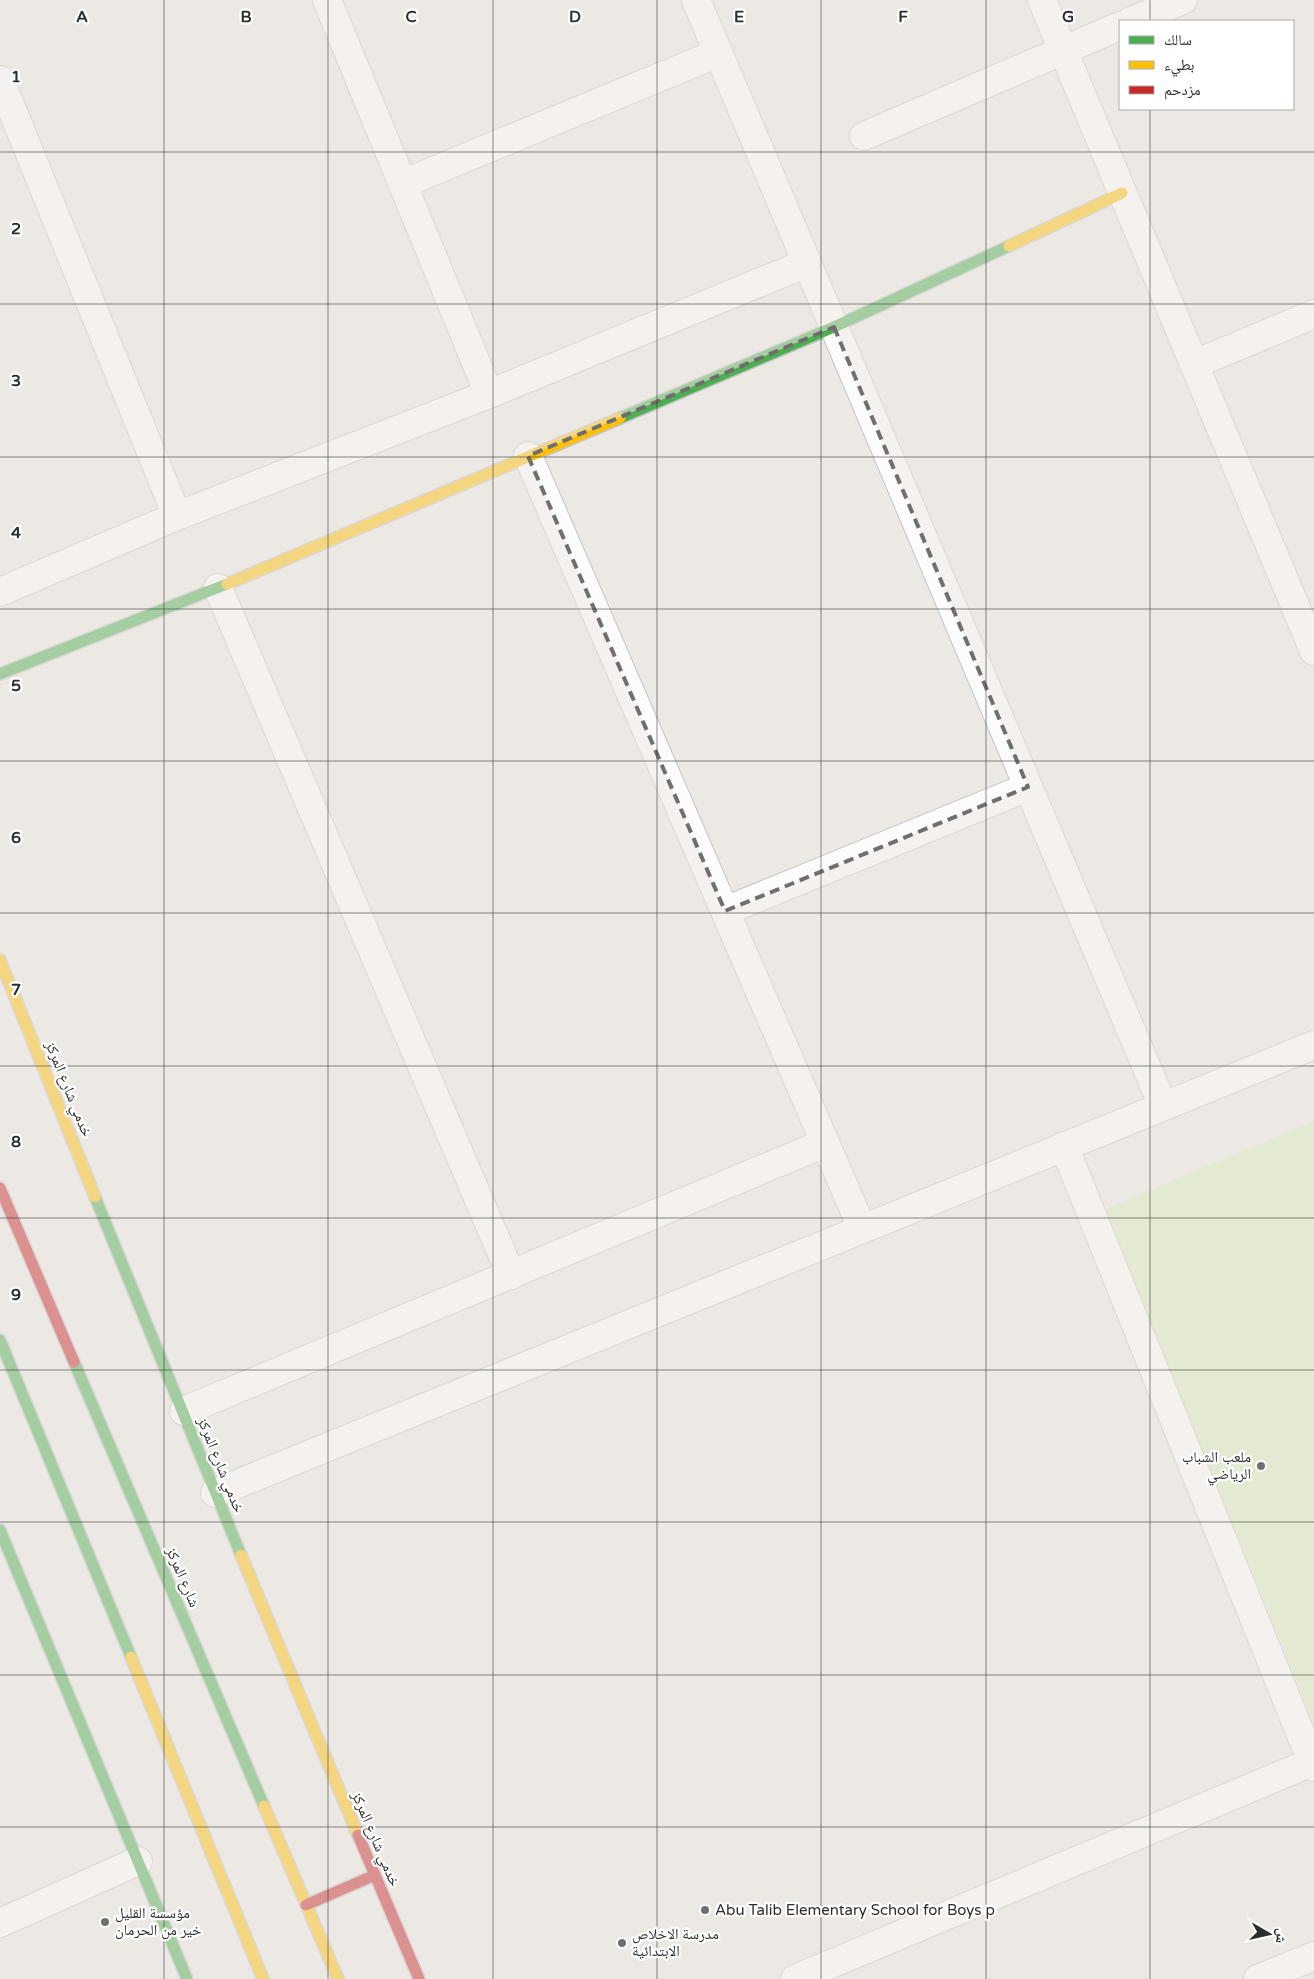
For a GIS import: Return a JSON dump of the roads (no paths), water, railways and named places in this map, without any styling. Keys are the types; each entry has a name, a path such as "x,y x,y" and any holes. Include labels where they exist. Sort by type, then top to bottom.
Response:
{"street":[{"path":"327,0 489,394"},
{"path":"696,0 1162,1106"},
{"path":"1042,0 1061,50 1195,364 1314,651"},
{"path":"1133,20 1183,0"},
{"path":"864,136 1119,26"},
{"path":"402,184 718,54"},
{"path":"0,80 177,516"},
{"path":"0,674 218,588 834,327 1122,193"},
{"path":"0,592 177,516 489,394 807,263"},
{"path":"1195,364 1314,314"},
{"path":"528,456 862,1228"},
{"path":"218,588 511,1275"},
{"path":"725,911 1028,786"},
{"name":"خدمي شارع المركز","path":"0,960 184,1411 215,1493 419,1979"},
{"path":"215,1493 1314,1045"},
{"path":"184,1411 825,1143"},
{"path":"795,1979 1313,1765 1064,1146"},
{"name":"شارع المركز","path":"0,1188 338,1979"},
{"path":"0,1340 262,1979"},
{"path":"0,1530 187,1979"},
{"path":"0,1923 138,1862"},
{"path":"306,1905 375,1876"},
{"path":"1258,1979 1314,1956"}],"place":[{"name":"ملعب الشباب الرياضي","path":"1261,1466"},
{"name":"Abu Talib Elementary School for Boys p","path":"705,1910"},
{"name":"مؤسسة القليل خير من الحرمان","path":"105,1922"},
{"name":"مدرسة الاخلاص الابتدائية","path":"622,1943"}]}
